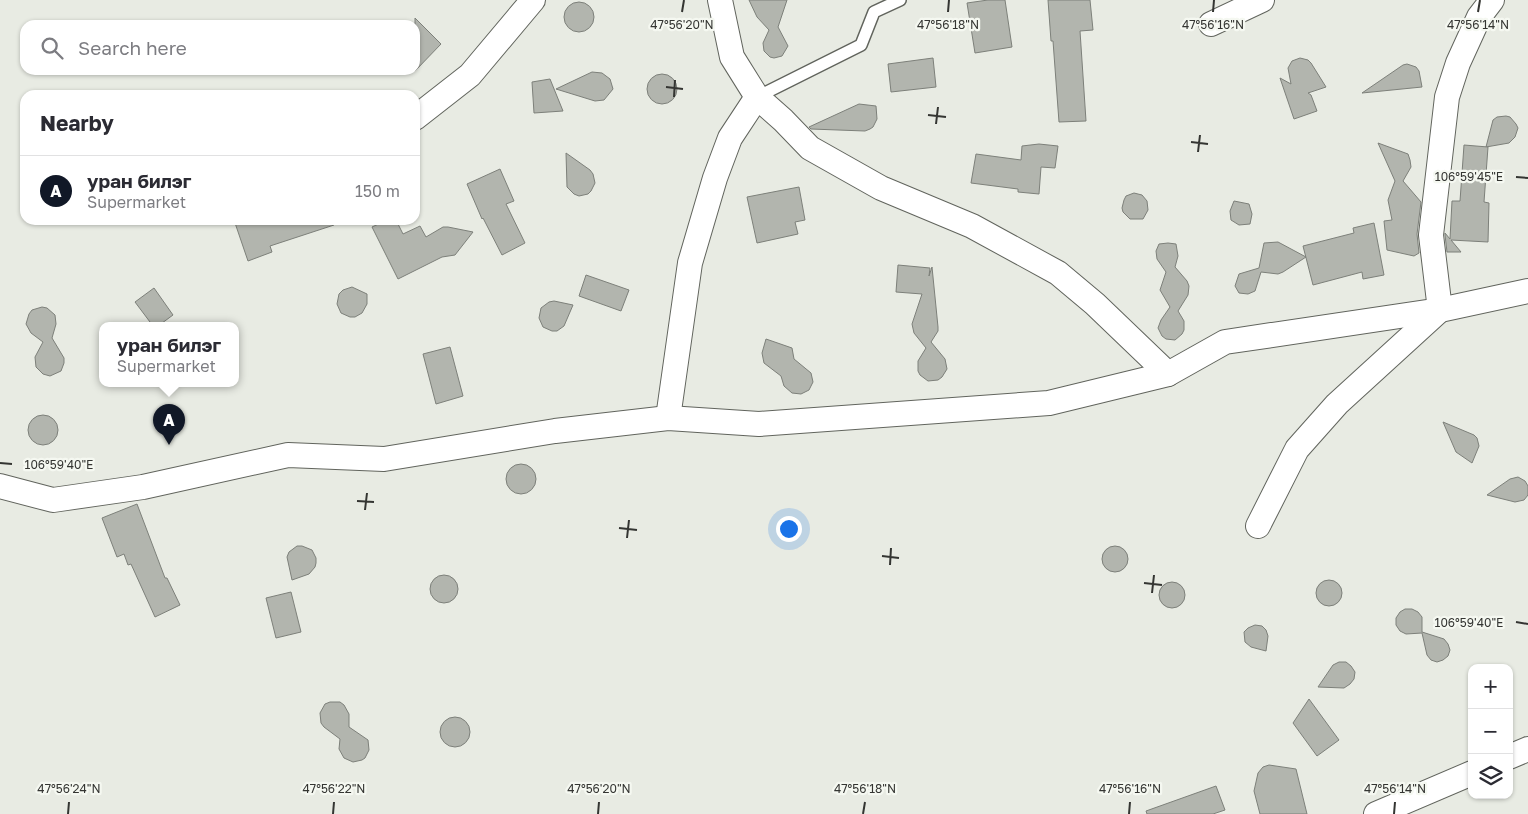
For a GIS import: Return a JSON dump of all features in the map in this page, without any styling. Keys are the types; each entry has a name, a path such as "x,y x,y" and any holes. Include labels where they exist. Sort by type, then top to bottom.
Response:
{"street":[{"path":"420,114 470,75 533,0"},
{"path":"720,0 732,57 757,97 810,148 881,188 972,226 1058,273 1095,304 1168,374"},
{"path":"1211,24 1262,0"},
{"path":"1440,310 1431,235 1447,97 1458,64 1479,17 1492,0"},
{"path":"668,418 690,263 715,178 730,138 757,97"},
{"path":"0,486 53,500 143,486 288,455 384,459 555,431 668,418 759,424 1049,403 1168,374 1225,342 1440,310 1528,291"},
{"path":"1258,526 1297,449 1337,404 1440,310"},
{"path":"1513,755 1528,749"},
{"path":"1376,814 1468,775"}],"lane":[{"path":"757,97 861,45 874,12 900,0"}],"building":[{"path":"749,0 787,0 778,27 788,46 782,56 770,57 764,51 763,43 769,30 757,17"},
{"path":"1005,0 1012,47 975,53 967,3"},
{"path":"1048,0 1090,0 1093,30 1080,31 1086,121 1059,122"},
{"path":"579,2 590,6 594,17 590,28 579,32 568,28 564,17 568,6"},
{"path":"420,23 441,44 420,66"},
{"path":"933,58 936,87 891,92 888,64"},
{"path":"1300,58 1311,63 1326,87 1308,93 1311,95 1317,111 1294,119 1280,78 1291,84 1288,68 1292,61"},
{"path":"1407,64 1416,67 1419,71 1422,87 1362,93 1403,65"},
{"path":"592,72 602,73 610,79 613,89 604,100 595,101 556,89"},
{"path":"662,74 673,78 677,89 673,100 662,104 651,100 647,89 651,78"},
{"path":"550,79 563,111 534,113 532,82"},
{"path":"859,104 876,106 877,119 870,129 865,131 811,129 809,127"},
{"path":"1497,117 1510,117 1518,128 1515,137 1509,143 1486,147 1493,120"},
{"path":"1378,143 1408,154 1410,160 1411,167 1403,181 1421,202 1417,234 1419,253 1414,256 1387,250 1384,221 1392,220 1388,200 1395,181"},
{"path":"1039,144 1058,146 1055,168 1041,167 1039,194 1018,192 1018,189 971,183 976,154 1021,160 1022,146"},
{"path":"1464,145 1488,147 1484,202 1489,203 1488,242 1451,240 1461,252 1447,252 1445,233 1450,239 1452,201 1460,201"},
{"path":"566,153 593,174 595,183 588,194 579,196 567,187"},
{"path":"500,169 514,201 506,204 525,243 502,255 482,219 467,184"},
{"path":"799,187 805,220 795,222 798,234 757,243 747,197"},
{"path":"1134,193 1142,195 1147,201 1148,210 1143,219 1130,219 1123,212 1122,208 1126,196"},
{"path":"1234,201 1249,204 1252,214 1250,224 1239,225 1231,220 1230,211"},
{"path":"1374,223 1384,275 1363,279 1362,272 1313,285 1303,246 1354,233 1353,228"},
{"path":"236,225 334,225 270,246 272,252 248,261"},
{"path":"376,225 398,225 403,234 420,226 426,237 443,227 473,232 455,255 442,257 398,279 372,227"},
{"path":"1278,242 1306,257 1278,274 1261,272 1255,291 1248,294 1239,293 1235,286 1239,274 1259,268 1264,243"},
{"path":"1159,244 1176,244 1178,256 1175,267 1189,286 1188,295 1178,311 1184,321 1184,330 1175,340 1166,339 1158,328 1170,307 1160,290 1166,272 1157,259 1156,251"},
{"path":"898,265 930,268 929,276 932,267 938,331 931,342 945,359 947,369 938,380 928,381 918,371 918,361 926,348 914,333 912,324 922,294 896,292"},
{"path":"586,275 629,290 621,311 579,296"},
{"path":"352,287 367,294 367,304 362,313 355,317 341,313 337,304 339,294 343,290"},
{"path":"154,288 173,315 163,322 150,322 135,302"},
{"path":"554,301 573,305 564,326 557,331 543,327 539,318 541,308"},
{"path":"42,307 47,308 55,315 56,324 52,338 64,358 61,371 50,376 43,374 36,367 35,357 43,342 31,333 26,324 32,310"},
{"path":"766,339 792,348 794,359 811,373 813,382 809,390 801,394 792,393 784,386 781,376 764,363 762,353"},
{"path":"450,347 463,396 436,404 423,354"},
{"path":"43,415 49,416 57,424 57,436 49,444 43,445 37,444 29,436 28,430 29,424 37,416"},
{"path":"1443,422 1477,438 1479,446 1472,463 1456,452"},
{"path":"521,464 527,465 535,473 535,485 527,493 521,494 515,493 507,485 506,479 507,473 515,465"},
{"path":"1518,477 1525,481 1528,486 1528,495 1524,500 1515,502 1487,495 1510,479"},
{"path":"137,504 165,578 167,578 180,605 155,617 131,564 128,565 124,554 117,557 102,518"},
{"path":"297,546 312,550 316,563 309,574 292,580 287,557 289,552"},
{"path":"1115,546 1124,550 1128,559 1124,568 1115,572 1106,568 1102,559 1106,550"},
{"path":"444,575 454,579 458,589 454,599 444,603 434,599 430,589 434,579"},
{"path":"1329,580 1338,584 1342,593 1338,602 1329,606 1320,602 1316,593 1320,584"},
{"path":"1172,582 1181,586 1185,595 1181,604 1172,608 1163,604 1159,595 1163,586"},
{"path":"291,592 301,632 276,638 266,598"},
{"path":"1405,609 1412,609 1422,617 1422,632 1444,639 1450,650 1448,656 1437,662 1431,660 1427,655 1422,633 1406,634 1400,631 1396,625 1396,618"},
{"path":"1255,625 1262,626 1266,630 1268,636 1266,651 1251,647 1245,642 1244,632"},
{"path":"1339,662 1346,662 1355,672 1354,679 1350,684 1344,688 1318,687 1333,665"},
{"path":"1309,699 1339,740 1317,756 1293,723"},
{"path":"340,702 344,705 349,714 349,727 368,740 369,750 362,760 353,762 344,758 339,749 340,739 321,723 320,713 325,704"},
{"path":"455,717 461,718 469,726 469,738 461,746 455,747 449,746 441,738 440,732 441,726 449,718"},
{"path":"1269,765 1296,769 1307,814 1260,814 1254,791 1258,773 1263,767"},
{"path":"1216,786 1225,810 1213,814 1147,814 1146,811"}],"place":[{"name":"уран билэг","path":"169,445"}]}
